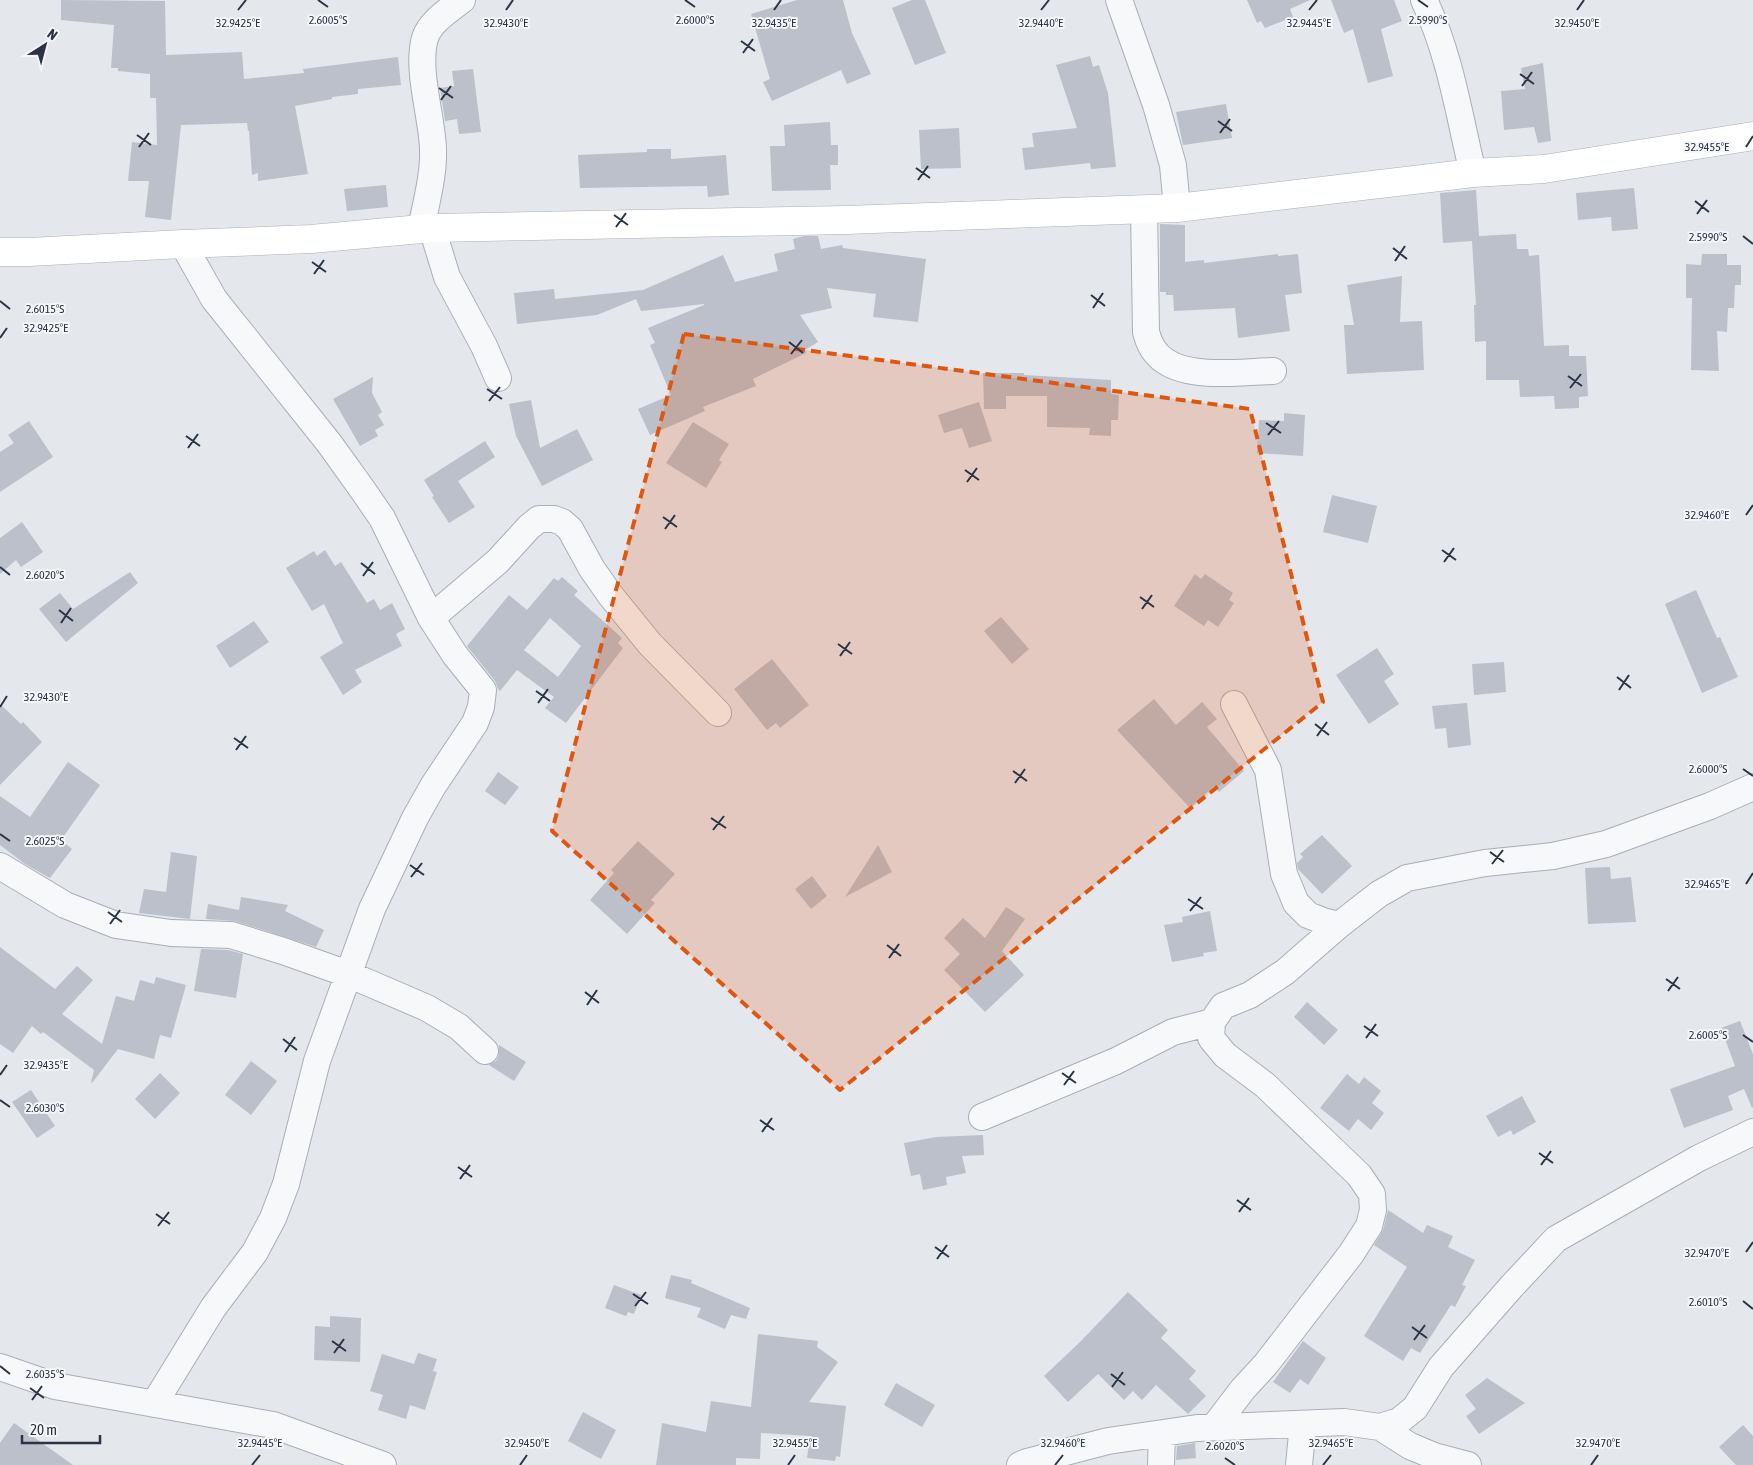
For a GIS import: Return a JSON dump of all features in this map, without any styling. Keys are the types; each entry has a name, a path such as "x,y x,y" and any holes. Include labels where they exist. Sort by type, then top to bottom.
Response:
{"street":[{"path":"462,0 436,21 425,37 422,64 433,150 426,229 447,277 484,346 498,378"},
{"path":"1119,0 1156,105 1173,165 1177,208"},
{"path":"1424,0 1432,17 1445,56 1472,173"},
{"path":"0,252 311,239 426,229 846,220 1177,208 1472,173 1544,169 1753,136"},
{"path":"1144,209 1146,332 1150,346 1164,361 1201,373 1273,371"},
{"path":"154,1404 213,1308 254,1252 273,1218 286,1184 318,1061 372,909 415,818 433,786 475,723 481,707 483,690 455,655 431,618 382,518 329,443 214,298 183,244"},
{"path":"431,618 498,561 529,526 539,519 554,519 562,522 570,529 596,576 650,644 718,713"},
{"path":"1234,704 1268,770 1284,874 1296,903 1308,915 1339,925"},
{"path":"1214,1427 1243,1389 1266,1364 1351,1254 1369,1226 1373,1210 1372,1194 1358,1175 1265,1085 1225,1055 1211,1038 1212,1022 1223,1006 1250,995 1285,972 1339,925 1379,894 1407,878 1485,863 1553,856 1606,844 1710,806 1753,787"},
{"path":"0,866 65,905 116,925 170,933 231,935 348,974 426,1008 459,1027 485,1050"},
{"path":"982,1117 1116,1061 1173,1032 1212,1022"},
{"path":"1020,1465 1108,1441 1197,1428 1344,1422 1380,1426 1399,1421 1415,1408 1441,1367 1556,1239 1700,1158 1753,1132"},
{"path":"0,1367 55,1386 274,1425 383,1465"},
{"path":"1299,1465 1303,1424"},
{"path":"1380,1426 1410,1446 1434,1456 1468,1465"},
{"path":"1161,1465 1162,1434"}],"highlighted area":[{"path":"684,334 1250,409 1323,702 840,1090 552,831"}],"building":[{"path":"61,0 165,1 166,55 242,52 244,79 304,73 303,69 398,57 401,85 358,89 358,94 332,97 332,99 295,106 308,174 258,181 258,173 252,175 247,123 181,125 171,220 145,217 149,181 128,181 132,142 157,145 156,98 150,98 150,74 118,71 118,68 111,68 114,25 61,20"},
{"path":"797,0 843,0 852,33 871,74 847,84 841,70 772,101 763,82 770,79 751,14"},
{"path":"912,0 925,0 946,53 915,65 892,8"},
{"path":"1247,0 1310,0 1290,9 1293,17 1265,28 1261,21 1257,23"},
{"path":"1331,0 1394,0 1402,21 1381,29 1393,76 1368,83 1353,29 1344,33"},
{"path":"1090,56 1093,67 1099,65 1108,93 1116,167 1091,169 1090,163 1025,170 1022,148 1034,147 1032,133 1077,128 1056,65"},
{"path":"1543,63 1551,141 1538,143 1534,127 1504,130 1501,91 1525,89 1521,68"},
{"path":"473,69 481,132 459,134 457,119 445,121 440,88 454,86 452,71"},
{"path":"1226,104 1232,138 1183,145 1176,112"},
{"path":"830,122 831,145 838,145 838,165 830,165 831,190 772,191 770,146 785,146 784,125"},
{"path":"959,128 961,168 921,169 919,130"},
{"path":"647,149 671,149 671,159 726,155 729,195 708,197 707,186 580,188 578,155 647,152"},
{"path":"386,185 388,207 347,211 344,189"},
{"path":"1634,188 1638,229 1612,231 1611,217 1578,220 1576,193"},
{"path":"1476,190 1479,236 1516,234 1517,249 1528,249 1529,256 1539,255 1544,346 1569,345 1569,356 1586,356 1588,396 1579,397 1579,408 1555,409 1554,396 1520,397 1519,380 1486,380 1486,341 1475,342 1474,305 1476,305 1472,241 1443,243 1440,193"},
{"path":"1160,224 1185,225 1185,262 1204,260 1204,263 1278,254 1278,256 1298,254 1302,293 1285,295 1290,331 1238,338 1235,308 1174,311 1173,295 1166,295 1166,292 1160,292"},
{"path":"804,236 818,236 821,249 842,245 843,248 926,259 918,322 873,317 876,294 827,288 832,308 800,315 818,342 805,350 806,353 753,379 756,386 703,407 705,411 650,435 638,409 671,395 650,345 655,343 648,328 704,304 641,311 636,299 597,315 517,324 514,293 554,289 555,299 643,290 723,255 735,282 778,271 774,254 795,249 793,239"},
{"path":"1702,254 1727,254 1727,265 1741,265 1741,285 1735,285 1734,308 1728,308 1727,332 1717,331 1719,371 1691,370 1692,298 1686,298 1686,264 1701,265"},
{"path":"1402,276 1400,322 1422,321 1424,370 1347,374 1344,325 1354,325 1347,285"},
{"path":"983,373 1024,373 1024,375 1111,380 1111,394 1119,395 1118,420 1111,420 1111,436 1089,435 1090,428 1047,427 1047,396 1006,396 1006,409 984,409"},
{"path":"373,377 372,393 382,412 378,415 384,425 375,430 378,436 360,446 333,399"},
{"path":"531,400 540,448 577,429 593,460 542,486 516,436 509,404"},
{"path":"979,402 992,441 969,448 962,428 944,433 938,415"},
{"path":"1284,413 1305,415 1303,456 1257,453 1259,420 1284,421"},
{"path":"29,421 53,457 0,492 0,452 14,443 8,435"},
{"path":"693,422 729,444 719,460 722,462 706,488 666,463"},
{"path":"485,441 495,457 458,481 475,507 449,523 432,497 434,496 424,480"},
{"path":"1332,495 1377,506 1368,543 1323,532"},
{"path":"22,522 43,552 21,567 16,560 0,574 0,538"},
{"path":"325,550 335,566 341,562 367,603 374,599 380,610 392,603 405,629 396,634 402,646 355,670 362,682 343,695 320,657 343,643 324,604 312,611 286,568 314,551 317,556"},
{"path":"130,572 138,583 66,642 39,609 60,593 73,609"},
{"path":"1195,574 1201,579 1205,574 1233,593 1229,600 1234,603 1218,627 1208,620 1204,626 1174,606"},
{"path":"562,577 578,591 574,595 622,638 618,643 623,648 566,723 545,708 554,697 517,670 500,691 495,681 467,646 509,595 527,610 554,578 558,581","holes":["550,618 581,646 558,677 524,650"]},
{"path":"1696,590 1717,638 1720,637 1738,677 1702,693 1665,604"},
{"path":"1001,617 1029,649 1012,664 984,631"},
{"path":"254,621 269,642 230,668 216,646"},
{"path":"1377,648 1394,674 1384,681 1399,704 1369,724 1336,675"},
{"path":"772,659 809,705 780,728 776,723 767,730 734,689"},
{"path":"1504,662 1506,692 1474,695 1472,664"},
{"path":"1154,699 1176,725 1202,702 1217,719 1207,727 1244,771 1219,792 1214,786 1190,808 1117,730"},
{"path":"1467,703 1471,745 1448,748 1446,728 1435,729 1432,706"},
{"path":"0,704 21,724 23,722 42,742 0,785"},
{"path":"68,762 100,785 61,840 72,849 50,878 25,864 0,845 0,796 30,817"},
{"path":"498,772 519,787 505,805 485,791"},
{"path":"1322,835 1352,866 1322,894 1298,869 1297,863 1303,857 1300,854"},
{"path":"638,841 675,874 651,900 655,903 627,934 590,900 614,873 611,870"},
{"path":"878,845 892,872 845,897"},
{"path":"171,852 197,856 190,919 139,913 144,889 166,892"},
{"path":"1610,867 1611,879 1631,877 1636,922 1588,924 1585,868"},
{"path":"812,876 827,896 811,909 795,889"},
{"path":"241,897 288,905 285,911 324,930 316,947 235,921 206,919 208,904 239,910"},
{"path":"1006,907 1025,919 1002,951 1024,975 985,1012 944,970 960,954 944,938 963,918 985,938"},
{"path":"1210,911 1217,951 1203,953 1204,956 1172,962 1164,925 1183,922 1182,917"},
{"path":"0,947 55,989 77,966 93,980 62,1014 102,1044 116,996 134,1001 140,980 154,984 156,977 186,985 171,1038 160,1035 154,1059 118,1049 92,1083 94,1070 32,1026 13,1053 0,1044"},
{"path":"201,949 228,950 243,954 236,998 194,991"},
{"path":"1307,1002 1338,1030 1324,1045 1294,1017"},
{"path":"1740,1021 1753,1054 1753,1107 1744,1089 1728,1096 1733,1110 1684,1128 1670,1089 1735,1066 1721,1028"},
{"path":"499,1045 526,1062 514,1081 489,1065 496,1061 499,1055"},
{"path":"251,1061 277,1081 251,1115 225,1095"},
{"path":"160,1073 180,1093 155,1119 135,1099"},
{"path":"1347,1074 1359,1084 1364,1077 1381,1091 1372,1103 1384,1113 1371,1130 1358,1119 1349,1131 1320,1108"},
{"path":"31,1090 55,1126 37,1138 12,1102"},
{"path":"1522,1096 1536,1122 1513,1135 1511,1130 1498,1137 1486,1116"},
{"path":"983,1135 984,1155 962,1156 966,1173 946,1177 947,1185 923,1190 920,1174 911,1176 904,1143 936,1137"},
{"path":"1388,1210 1423,1233 1427,1225 1453,1236 1448,1247 1475,1260 1462,1285 1466,1286 1455,1307 1451,1305 1420,1353 1411,1348 1403,1361 1364,1336 1407,1267 1374,1245 1383,1230"},
{"path":"671,1275 692,1280 691,1283 750,1308 746,1319 731,1315 725,1329 697,1317 701,1308 665,1298"},
{"path":"614,1285 641,1295 634,1314 628,1312 626,1316 605,1308"},
{"path":"1128,1292 1168,1330 1161,1338 1196,1371 1189,1379 1206,1396 1188,1414 1156,1385 1142,1400 1133,1391 1124,1400 1098,1374 1068,1402 1044,1376"},
{"path":"330,1316 361,1318 360,1362 314,1360 315,1326 330,1327"},
{"path":"758,1334 818,1341 817,1347 838,1362 809,1402 846,1406 840,1457 836,1456 835,1461 807,1458 810,1436 761,1433 760,1459 736,1458 736,1465 656,1465 662,1423 706,1432 711,1401 751,1407"},
{"path":"1303,1341 1326,1358 1308,1385 1300,1379 1290,1393 1273,1382"},
{"path":"418,1353 437,1359 433,1371 437,1372 425,1410 410,1405 406,1419 378,1410 383,1395 370,1391 382,1354 414,1364"},
{"path":"1487,1378 1525,1403 1479,1434 1466,1416 1476,1409 1465,1395"},
{"path":"896,1383 935,1405 922,1427 884,1405"},
{"path":"583,1412 616,1430 601,1459 568,1441"},
{"path":"14,1423 73,1465 0,1465 0,1443"},
{"path":"1743,1425 1753,1436 1753,1465 1736,1465 1719,1447"},
{"path":"1195,1443 1196,1458 1176,1460 1177,1446"}]}
